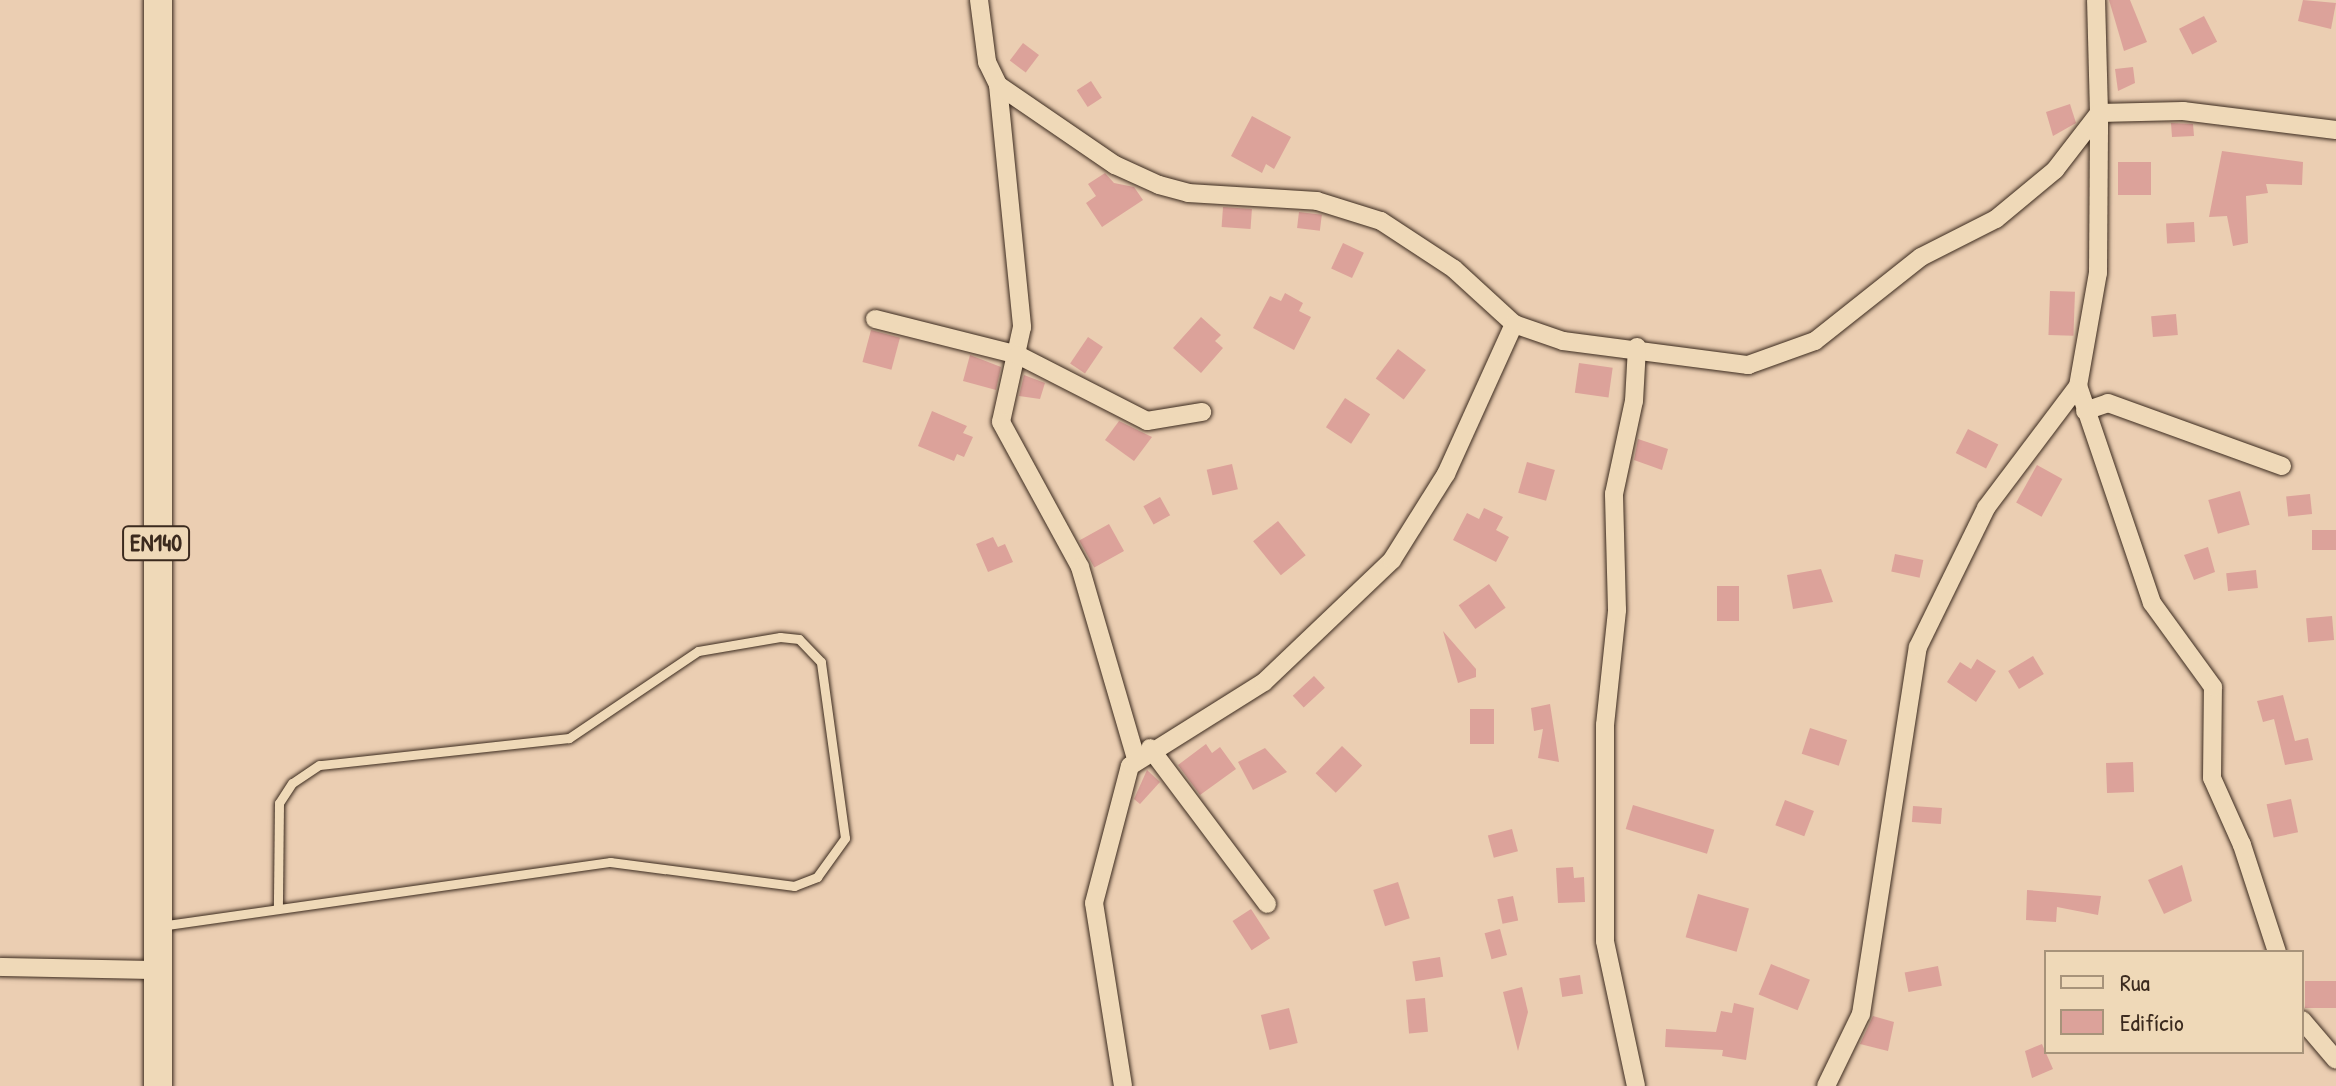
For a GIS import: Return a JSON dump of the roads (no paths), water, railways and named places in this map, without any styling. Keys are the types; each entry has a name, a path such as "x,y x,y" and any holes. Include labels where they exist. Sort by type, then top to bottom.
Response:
{"main road":[{"name":"EN140","path":"158,0 155,970 158,1086"}],"street":[{"path":"979,0 987,62 998,85 1022,327 1018,355 1002,395 1004,435 1080,567 1143,754 1267,904"},
{"path":"2096,0 2098,273 2078,386 2152,603 2213,687 2212,778 2242,845 2276,950"},
{"path":"998,85 1115,165 1159,185 1188,193 1317,201 1381,221 1454,269 1514,324 1563,341 1637,347 1748,365 1815,341 1921,257 1996,219 2055,170 2099,113"},
{"path":"2099,113 2183,111 2336,130"},
{"path":"875,319 961,336 1018,355 1147,421 1202,412"},
{"path":"1123,1086 1094,903 1143,754 1264,682 1392,560 1446,474 1514,324"},
{"path":"1636,1086 1605,941 1605,725 1617,595 1614,494 1634,401 1637,347"},
{"path":"1826,1086 1861,1014 1918,647 1986,508 2078,386"},
{"path":"2085,411 2101,401 2282,466"},
{"path":"0,967 155,970"},
{"path":"2304,1022 2336,1060"}],"lane":[{"path":"156,927 278,906 610,862 794,886 817,877 845,838 821,662 799,639 780,637 698,651 569,738 319,765 292,783 279,803 278,906"}]}
